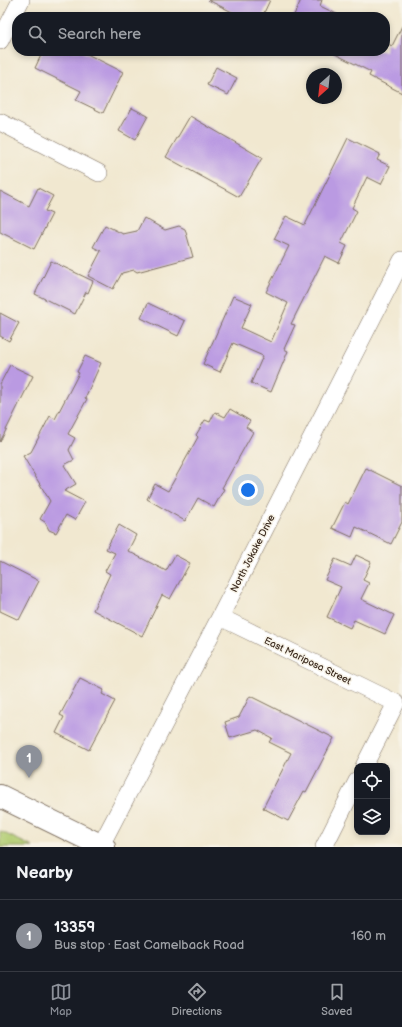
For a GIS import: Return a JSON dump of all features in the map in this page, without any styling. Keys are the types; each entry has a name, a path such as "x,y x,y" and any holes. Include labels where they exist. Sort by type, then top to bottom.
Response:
{"main road":[{"path":"0,796 101,846"}],"street":[{"path":"15,12 21,0"},
{"path":"0,41 12,18"},
{"path":"0,122 98,172"},
{"name":"North Jokake Drive","path":"101,846 220,618 401,264"},
{"name":"East Mariposa Street","path":"220,618 396,703 366,763"},
{"path":"324,847 354,787"}],"green space":[{"path":"0,831 33,847 0,847"}],"building":[{"path":"208,0 270,0 264,12 232,12"},
{"path":"301,0 322,0 320,6 333,12 295,12"},
{"path":"402,26 402,93 369,76 371,72 339,56 390,56 390,45 392,46"},
{"path":"41,56 91,56 123,72 103,113 76,100 81,91 35,68"},
{"path":"216,67 237,78 228,95 207,85"},
{"path":"132,108 148,116 135,140 119,131"},
{"path":"190,116 262,158 239,197 166,157"},
{"path":"348,138 380,154 377,160 390,166 381,184 367,177 352,208 357,211 341,243 347,246 339,263 325,256 291,324 295,325 284,349 288,351 271,392 251,383 263,356 233,343 220,372 203,364 233,296 252,304 241,328 271,342 288,303 266,292 289,246 274,239 286,216 305,225"},
{"path":"38,188 53,196 45,211 52,214 34,249 0,232 0,191 29,206"},
{"path":"144,218 165,230 179,226 185,229 193,257 137,272 134,270 122,273 113,289 88,276 101,251 93,247 105,225 123,234 137,231"},
{"path":"51,261 93,281 88,293 86,292 75,314 35,294"},
{"path":"148,303 185,321 178,336 141,318"},
{"path":"0,313 19,323 9,341 0,336"},
{"path":"85,356 101,363 85,398 87,399 68,434 75,438 69,450 74,460 64,465 76,484 64,491 85,502 75,520 66,515 56,533 49,530 45,522 40,519 50,501 23,456 31,452 50,416 55,419 79,373 77,372"},
{"path":"10,365 33,376 0,442 0,384"},
{"path":"230,409 250,421 246,427 253,432 222,488 224,489 214,507 198,498 185,521 147,499 155,484 168,491 198,437 196,435 205,420 210,422 215,412 225,417"},
{"path":"366,468 402,486 402,522 391,544 356,527 352,537 332,528 345,502 348,504"},
{"path":"119,525 136,535 128,551 166,571 175,555 190,563 170,599 162,595 142,636 93,610 110,574 105,571 115,553 106,549"},
{"path":"356,555 371,562 363,580 369,583 361,599 394,615 385,634 354,620 350,628 327,617 341,587 325,580 335,559 351,566"},
{"path":"0,561 39,581 19,620 0,611"},
{"path":"80,678 104,690 102,694 115,701 89,750 56,733 64,717 60,715"},
{"path":"250,696 334,738 306,792 304,791 288,821 263,808 291,753 269,742 272,738 257,730 230,738 225,722 239,717"}],"place":[{"name":"13359","path":"29,778"}]}
